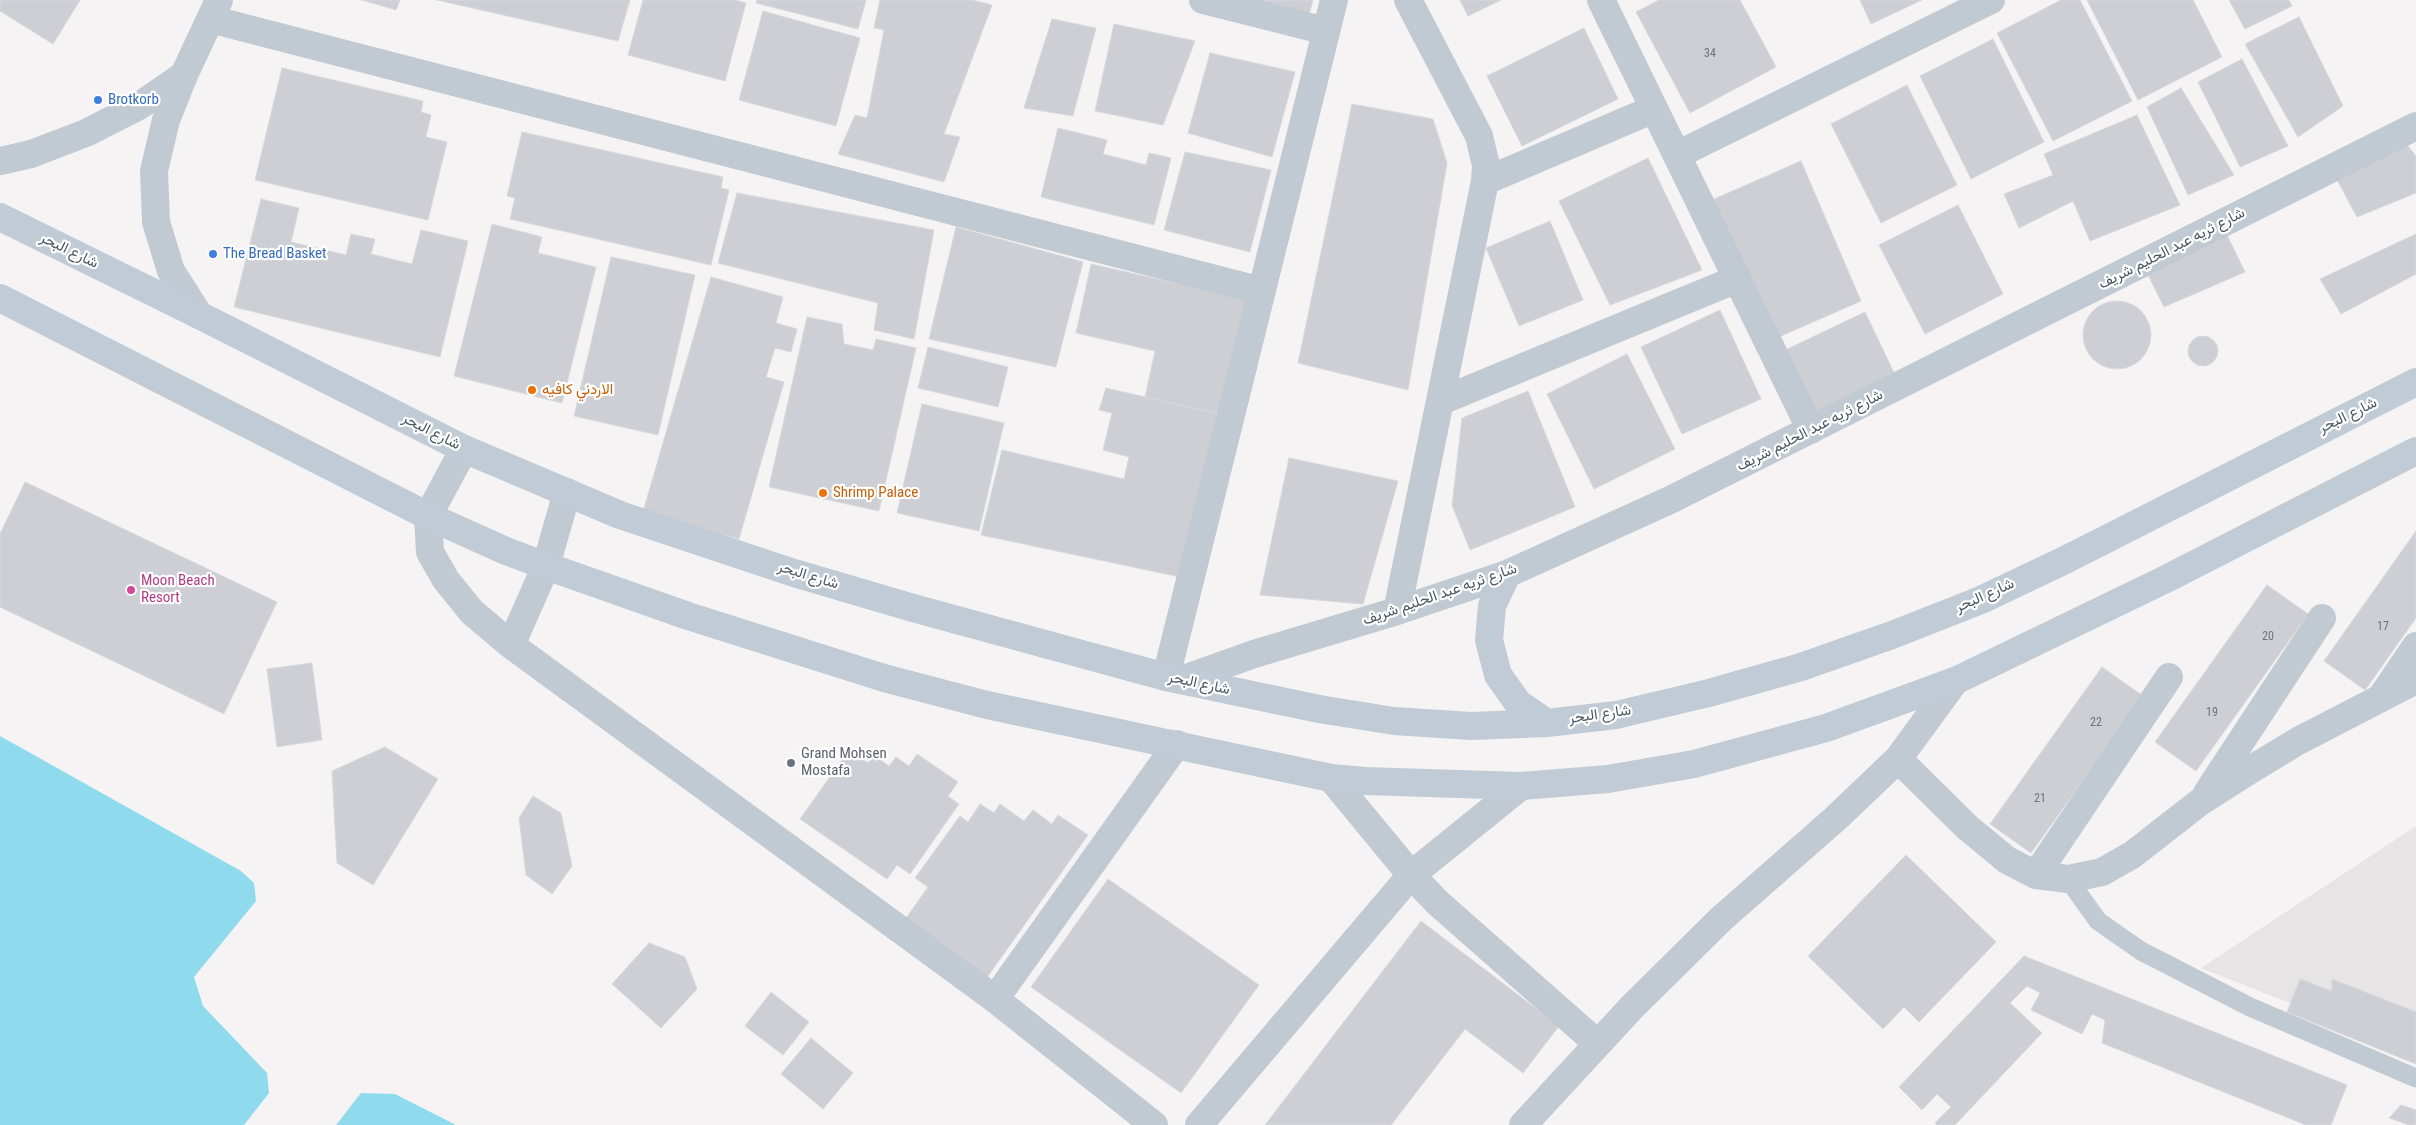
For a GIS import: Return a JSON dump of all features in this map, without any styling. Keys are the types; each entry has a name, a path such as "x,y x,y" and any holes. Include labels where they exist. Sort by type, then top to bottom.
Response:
{"main road":[{"name":"شارع البحر","path":"0,217 464,449 675,534 913,608 1173,679 1319,709 1394,721 1471,726 1547,723 1616,715 1709,694 1801,667 1892,636 1980,600 2416,382"},
{"path":"0,298 428,516 506,551 546,566 696,619 884,678 986,704 1331,778 1521,786 1608,779 1694,764 1826,728 1955,681 2175,574 2416,451"},
{"path":"1507,574 1492,606 1489,640 1498,674 1518,703 1547,723"}],"street":[{"path":"1203,0 1326,31"},
{"path":"1173,679 1262,291 1334,0"},
{"path":"1398,611 1485,181 1484,150 1479,136 1408,0"},
{"path":"1601,0 1811,430"},
{"path":"1677,156 1991,0"},
{"path":"199,315 171,271 156,222 154,171 166,120 184,74 215,10 1262,291"},
{"path":"0,161 31,154 86,133 139,106 184,74"},
{"path":"1485,181 1654,109"},
{"name":"شارع ثريه عبد الحليم شريف","path":"1173,679 1398,611 1507,574 1670,500 2416,126"},
{"path":"1442,400 1737,278"},
{"path":"464,449 428,516 430,552 446,580 472,612 511,645 994,999 1154,1125"},
{"path":"511,645 546,566 567,492"},
{"path":"2200,802 2322,618"},
{"path":"2381,697 2416,646"},
{"path":"2036,875 2169,677"},
{"path":"1898,758 1967,827 2007,860 2036,875 2068,879 2102,872 2132,855 2200,802 2298,741 2416,680"},
{"path":"1523,1125 1598,1044 1721,919 1835,819 1898,758 1955,681"},
{"path":"994,999 1177,744"},
{"path":"1331,778 1411,875 1438,903 1598,1044"},
{"path":"1198,1125 1411,875 1521,786"}],"lane":[{"path":"2068,879 2098,921 2141,951 2250,1006 2416,1078"}],"shaded area":[{"path":"2416,826 2416,1053 2201,968"}],"water":[{"path":"0,736 241,871 254,883 256,901 194,977 203,1006 267,1073 269,1093 244,1125 0,1125"},
{"path":"361,1093 395,1094 456,1125 336,1125"}],"building":[{"path":"0,0 80,0 53,44 0,11"},
{"path":"362,0 400,0 396,10"},
{"path":"437,0 630,0 618,41"},
{"path":"643,0 735,0 746,3 725,81 628,55"},
{"path":"757,0 866,0 858,29 756,3"},
{"path":"880,0 972,0 992,5 944,134 960,137 944,182 838,154 855,115 867,118 884,30 874,28"},
{"path":"1251,0 1313,0 1308,19"},
{"path":"1460,0 1501,0 1468,16"},
{"path":"1659,0 1740,0 1776,67 1690,113 1636,12"},
{"path":"1860,0 1922,0 1871,24"},
{"path":"2061,0 2080,0 2132,101 2053,141 1997,33"},
{"path":"2087,0 2193,0 2222,57 2138,100"},
{"path":"2229,0 2289,0 2292,6 2245,29"},
{"path":"763,11 860,38 836,126 739,100"},
{"path":"2299,17 2343,106 2298,137 2245,44"},
{"path":"1052,19 1096,28 1073,116 1024,108"},
{"path":"1114,24 1195,41 1163,125 1095,111"},
{"path":"1584,28 1618,99 1522,146 1487,76"},
{"path":"1993,39 2044,142 1971,179 1920,76"},
{"path":"1210,53 1295,72 1272,157 1188,133"},
{"path":"2242,59 2288,146 2240,167 2198,82"},
{"path":"282,68 423,101 421,112 431,115 426,137 447,142 428,220 255,180"},
{"path":"1907,85 1957,185 1881,223 1831,124"},
{"path":"2181,88 2234,175 2188,195 2147,107"},
{"path":"1352,104 1433,119 1447,163 1408,390 1298,363"},
{"path":"2137,115 2180,205 2090,241 2073,201 2019,228 2004,194 2053,175 2044,154"},
{"path":"1058,128 1107,140 1103,154 1146,165 1149,153 1171,158 1154,225 1041,197"},
{"path":"522,132 723,177 721,188 729,190 711,265 510,219 515,198 507,196"},
{"path":"2404,141 2416,156 2416,193 2357,217 2336,178"},
{"path":"1185,152 1271,170 1250,252 1164,230"},
{"path":"1648,158 1702,270 1610,305 1559,201"},
{"path":"1801,161 1861,301 1772,340 1712,200"},
{"path":"737,193 934,230 914,339 874,330 878,303 718,263"},
{"path":"261,199 299,208 291,242 346,255 351,234 375,239 371,254 412,264 421,230 468,241 440,357 234,307"},
{"path":"1958,205 2003,294 1925,334 1879,245"},
{"path":"1550,221 1583,300 1519,326 1486,248"},
{"path":"492,224 542,237 538,253 596,267 562,403 454,376"},
{"path":"956,227 1083,262 1056,367 929,339"},
{"path":"2226,233 2245,272 2164,307 2147,273"},
{"path":"2416,234 2416,274 2341,314 2320,279"},
{"path":"611,257 695,275 658,435 574,416"},
{"path":"1091,264 1246,299 1219,414 1145,397 1155,351 1076,333"},
{"path":"711,277 783,297 776,323 797,329 791,352 775,348 766,377 784,382 739,539 643,512"},
{"path":"2117,301 2130,304 2141,311 2148,322 2151,335 2148,348 2141,359 2130,366 2117,369 2104,366 2093,359 2086,348 2083,335 2086,322 2093,311 2104,304"},
{"path":"1720,310 1761,399 1682,434 1641,347"},
{"path":"1865,312 1898,381 1813,423 1779,353"},
{"path":"807,317 842,324 844,344 873,350 876,339 916,348 879,511 769,487"},
{"path":"2203,336 2214,340 2218,351 2214,362 2203,366 2192,362 2188,351 2192,340"},
{"path":"928,347 1008,367 998,407 918,388"},
{"path":"1627,354 1675,449 1594,489 1547,394"},
{"path":"1106,388 1219,414 1180,577 981,535 1002,450 1124,479 1129,457 1103,450 1112,413 1099,410"},
{"path":"1528,391 1575,507 1470,550 1452,505 1462,418"},
{"path":"922,404 1004,423 979,531 897,513"},
{"path":"1289,458 1398,481 1363,604 1260,595"},
{"path":"25,482 277,602 224,714 0,607 0,534"},
{"path":"2416,531 2416,618 2365,690 2324,661"},
{"path":"2267,585 2308,614 2196,771 2155,742"},
{"path":"312,663 322,740 277,747 267,669"},
{"path":"2102,667 2143,696 2031,853 1990,824"},
{"path":"385,747 438,779 373,885 337,863 332,771"},
{"path":"849,750 868,763 874,755 889,766 896,757 909,766 917,754 958,782 948,796 959,804 910,874 897,865 887,879 800,819"},
{"path":"533,796 561,813 572,866 552,894 526,875 519,818"},
{"path":"980,804 994,813 1000,804 1024,821 1033,810 1052,824 1058,815 1088,835 986,979 904,921 928,887 915,878 960,816 968,822"},
{"path":"1906,855 1996,942 1919,1022 1904,1007 1883,1029 1808,956"},
{"path":"1108,879 1259,985 1181,1093 1031,987"},
{"path":"1421,921 1559,1026 1523,1073 1465,1029 1391,1125 1265,1125"},
{"path":"649,943 685,957 697,989 661,1028 612,984"},
{"path":"2024,956 2347,1085 2331,1125 2306,1125 2102,1043 2105,1020 2092,1014 2082,1034 2031,1010 2040,993 2027,986 2010,1003 2042,1033 1955,1125 1937,1125 1935,1123 1951,1107 1937,1094 1922,1110 1899,1087"},
{"path":"2300,979 2332,991 2332,979 2416,1012 2416,1064 2287,1012"},
{"path":"771,992 809,1022 783,1055 745,1026"},
{"path":"811,1038 853,1073 823,1109 781,1074"},
{"path":"2401,1105 2416,1110 2416,1125 2409,1125 2389,1118"}],"place":[{"name":"Brotkorb","path":"98,100"},
{"name":"The Bread Basket","path":"213,254"},
{"name":"الاردني كافيه","path":"532,390"},
{"name":"Shrimp Palace","path":"823,493"},
{"name":"Moon Beach Resort","path":"131,590"},
{"name":"Grand Mohsen Mostafa","path":"791,763"}]}
